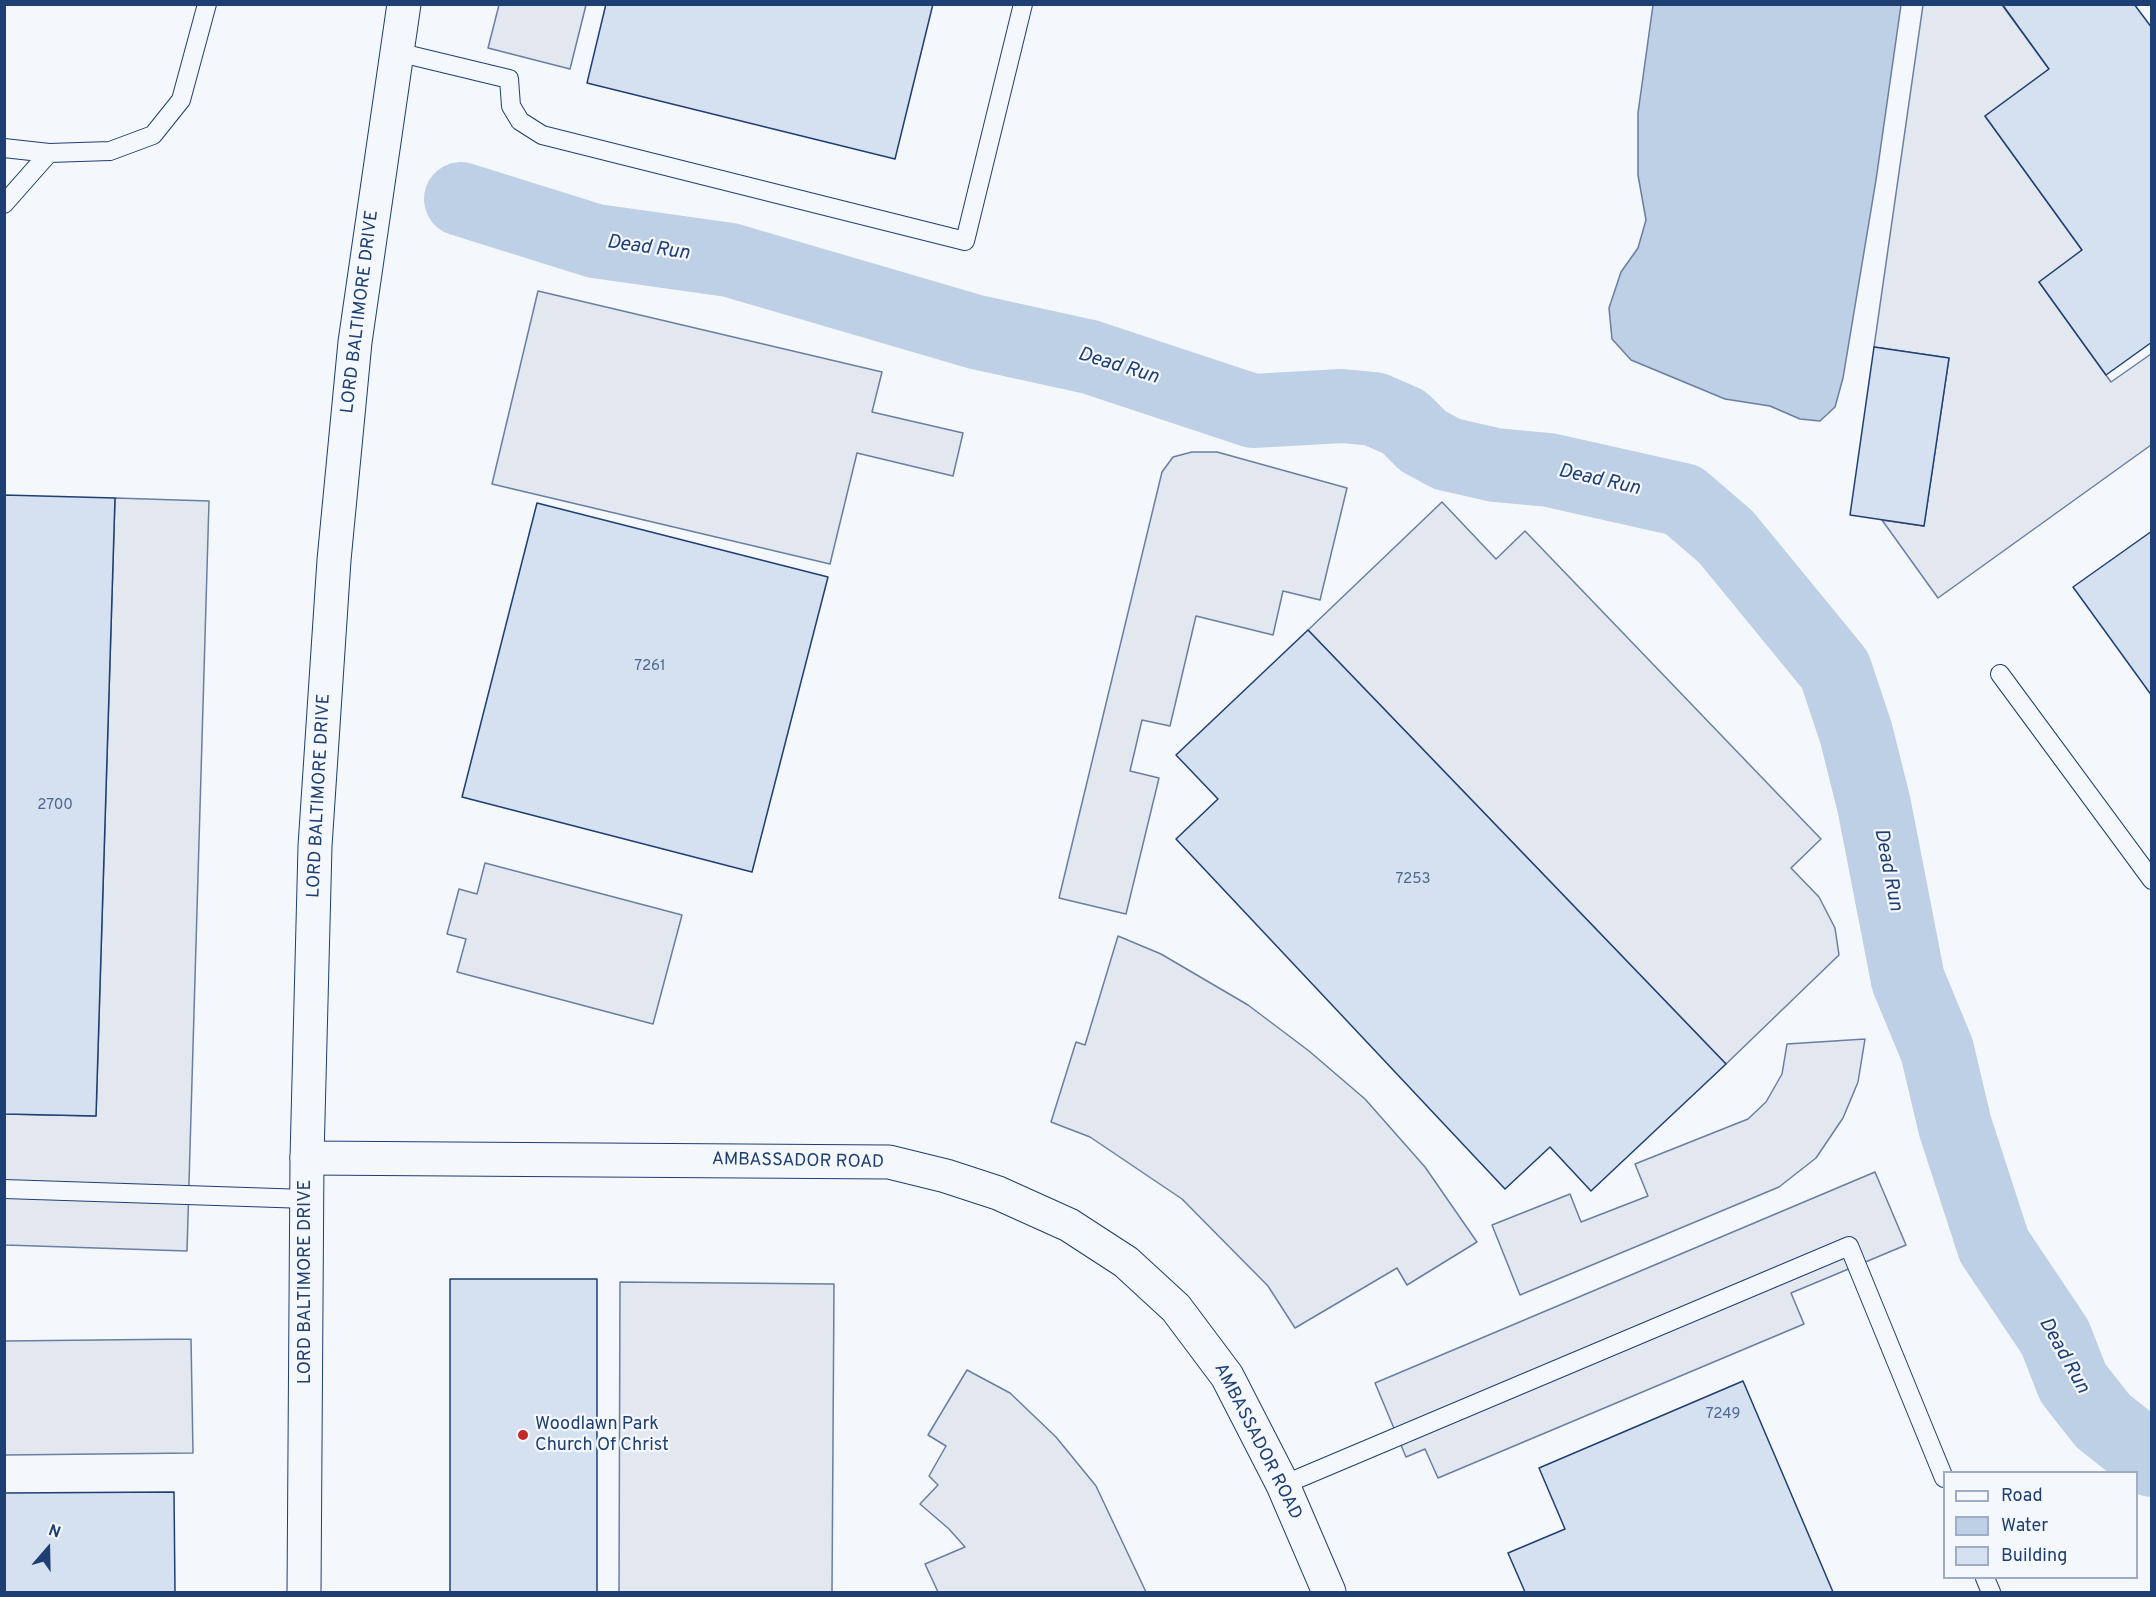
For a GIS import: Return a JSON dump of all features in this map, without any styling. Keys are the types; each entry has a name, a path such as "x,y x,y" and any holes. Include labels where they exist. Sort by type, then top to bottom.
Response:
{"main road":[{"name":"LORD BALTIMORE DRIVE","path":"304,1593 307,1158 315,846 334,560 355,342 404,4"},
{"name":"AMBASSADOR ROAD","path":"307,1158 889,1162 998,1193 1069,1225 1126,1262 1176,1308 1227,1376 1283,1485 1329,1593"}],"lane":[{"path":"4,148 49,153 110,151 153,135 181,100 207,4"},
{"path":"397,52 509,79 511,106 520,121 542,135 965,241 1023,4"},
{"path":"4,204 49,153"},
{"path":"2000,674 2151,880"},
{"path":"4,1189 307,1199"},
{"path":"1283,1485 1849,1246 1943,1476"},
{"path":"1985,1579 1991,1593"}],"shaded area":[{"path":"499,5 586,5 570,69 488,48"},
{"path":"1923,5 2002,5 2049,69 1985,116 2082,250 2039,282 2111,382 2151,354 2151,445 1938,598 1882,520 1924,526 1949,358 1874,347"},
{"path":"538,291 882,372 872,412 963,433 953,476 857,453 830,564 492,484"},
{"path":"1192,452 1217,452 1347,488 1320,600 1283,591 1273,635 1196,616 1170,726 1142,720 1130,771 1159,778 1126,914 1059,898 1162,472 1173,457"},
{"path":"115,498 209,501 187,1251 5,1245 5,1114 96,1116"},
{"path":"1442,502 1496,559 1525,531 1821,839 1791,868 1819,897 1835,928 1839,955 1726,1064 1308,630"},
{"path":"485,863 682,915 653,1024 457,972 466,939 447,934 459,889 477,894"},
{"path":"1118,936 1161,954 1248,1005 1309,1051 1365,1099 1425,1167 1477,1242 1407,1285 1397,1268 1295,1328 1268,1286 1182,1199 1090,1137 1051,1122 1076,1042 1085,1045"},
{"path":"1865,1039 1858,1082 1843,1118 1816,1158 1779,1187 1520,1295 1492,1225 1570,1194 1581,1222 1648,1196 1635,1164 1748,1119 1766,1102 1782,1074 1787,1044"},
{"path":"1875,1172 1906,1245 1791,1293 1804,1324 1438,1478 1425,1449 1406,1457 1375,1383"},
{"path":"620,1282 834,1284 832,1592 619,1592"},
{"path":"191,1339 193,1453 5,1455 5,1341"},
{"path":"967,1370 1010,1393 1056,1437 1096,1486 1146,1592 938,1592 925,1564 965,1547 949,1529 920,1504 938,1485 929,1476 946,1446 928,1435"}],"water":[{"path":"1653,5 1901,5 1876,180 1843,378 1835,407 1820,421 1800,419 1770,406 1725,399 1631,360 1612,339 1609,308 1621,272 1638,248 1646,220 1638,175 1638,113"}],"building":[{"path":"606,4 933,4 895,159 587,83"},
{"path":"2002,4 2134,4 2152,28 2152,342 2106,375 2039,282 2082,250 1985,116 2049,69"},
{"path":"1874,347 1949,358 1924,526 1850,515"},
{"path":"4,495 115,498 96,1116 4,1114"},
{"path":"537,503 828,577 752,872 462,797"},
{"path":"2152,531 2152,696 2073,587"},
{"path":"1308,630 1726,1064 1591,1191 1550,1147 1505,1189 1176,839 1218,799 1176,755"},
{"name":"Woodlawn Park Church Of Christ","path":"450,1279 597,1279 597,1592 450,1592"},
{"path":"1743,1381 1833,1592 1525,1592 1508,1553 1565,1529 1539,1468"},
{"path":"4,1481 5,1493 174,1492 175,1592 4,1592"}],"waterway":[{"name":"Dead Run","path":"461,199 595,241 730,260 976,332 1090,357 1253,411 1342,406 1374,409 1404,422 1423,441 1447,454 1495,465 1549,470 1683,500 1726,537 1835,670 1856,733 1874,805 1908,980 1937,1050 1955,1126 1994,1246 2055,1337 2073,1383 2103,1421 2152,1460"}],"place":[{"name":"Woodlawn Park Church Of Christ","path":"523,1435"}]}
